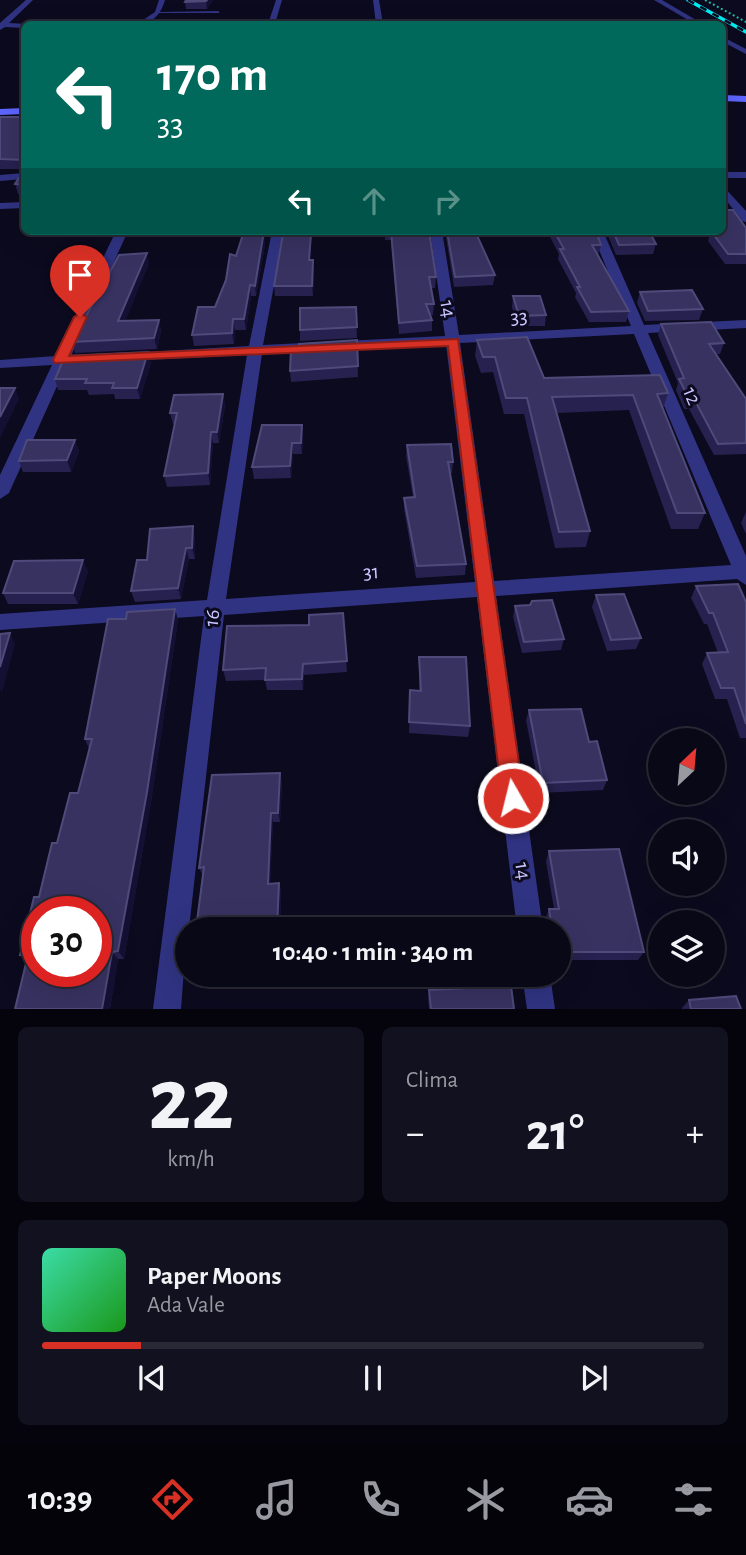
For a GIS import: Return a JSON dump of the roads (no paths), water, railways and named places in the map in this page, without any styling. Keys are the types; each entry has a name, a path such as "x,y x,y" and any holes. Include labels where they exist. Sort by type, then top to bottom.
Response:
{"main road":[{"path":"726,97 746,99"},
{"path":"0,112 21,111"}],"street":[{"path":"1,26 30,0"},
{"path":"145,21 158,13 162,0"},
{"path":"272,21 279,0"},
{"path":"376,0 380,21"},
{"path":"657,0 694,21"},
{"path":"1,26 21,26"},
{"path":"726,41 746,52"},
{"path":"726,176 746,175"},
{"path":"0,178 21,176"},
{"path":"726,193 746,219"},
{"path":"0,206 21,205"},
{"path":"0,494 120,235"},
{"name":"16","path":"167,1009 214,606 253,351 277,235"},
{"name":"14","path":"437,235 528,917"},
{"name":"12","path":"599,235 745,574"},
{"name":"33","path":"0,363 453,342 746,324"},
{"name":"31","path":"0,622 485,587 745,574"},
{"path":"538,987 541,1009"}],"lane":[{"path":"158,13 218,12"}],"railway":[{"path":"688,0 746,32"}]}
